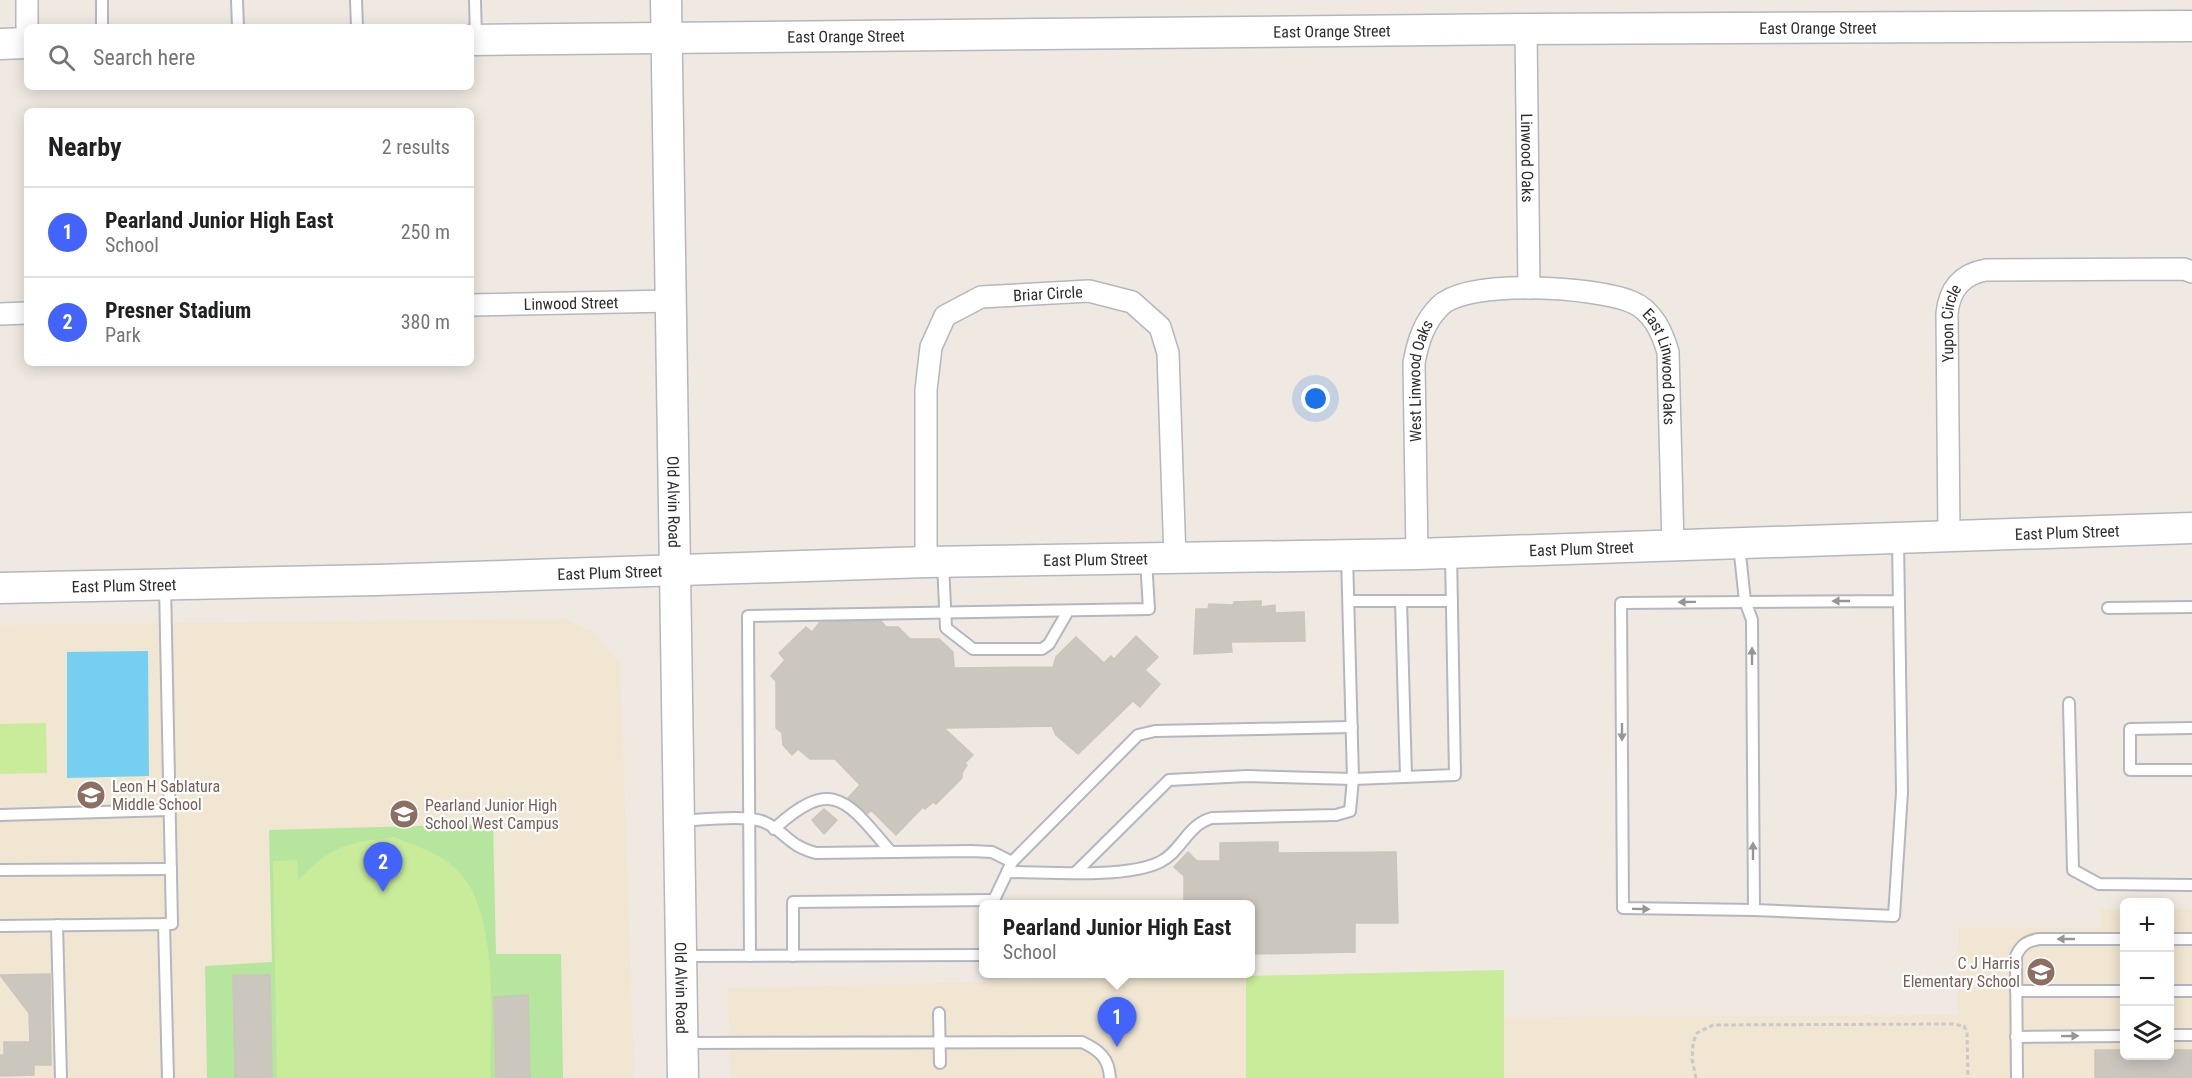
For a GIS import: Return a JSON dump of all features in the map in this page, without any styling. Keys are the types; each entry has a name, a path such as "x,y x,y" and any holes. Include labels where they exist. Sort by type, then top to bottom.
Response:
{"street":[{"path":"27,0 27,24"},
{"name":"Old Alvin Road","path":"666,0 683,1078"},
{"name":"East Orange Street","path":"474,40 1526,29 2192,26"},
{"name":"Linwood Oaks","path":"1526,29 1529,288"},
{"path":"0,44 24,43"},
{"name":"Yupon Circle","path":"1950,535 1947,314 1948,297 1959,282 1971,272 1986,270 2184,269 2192,272"},
{"name":"East Linwood Oaks","path":"1529,288 1582,292 1632,302 1651,316 1662,333 1668,352 1673,546"},
{"name":"West Linwood Oaks","path":"1417,554 1414,363 1425,325 1441,304 1457,297 1482,289 1529,288"},
{"name":"Briar Circle","path":"934,562 926,390 931,347 945,316 981,297 1089,291 1132,302 1160,327 1166,344 1168,353 1161,560"},
{"name":"Linwood Street","path":"474,305 671,301"},
{"path":"0,314 24,313"},
{"name":"East Plum Street","path":"0,588 934,562 1417,554 2192,528"}],"lane":[{"path":"102,0 102,24"},
{"path":"237,0 238,24"},
{"path":"356,0 357,24"},
{"path":"474,24 475,0"},
{"path":"1898,537 1899,600 1902,792 1894,916 1754,910 1623,908 1621,603 1899,600"},
{"path":"1738,544 1745,602 1752,620 1754,910"},
{"path":"1077,872 1169,780 1247,776 1353,779 1455,775 1451,552"},
{"path":"680,821 749,819 764,822 798,848 816,853 992,852 1009,867 1077,872 1119,872 1161,862 1201,821 1212,818 1336,815 1350,811 1353,779 1347,555"},
{"path":"750,956 748,616 1149,609 1161,560"},
{"path":"934,562 946,628 973,650 1042,649 1049,644 1068,611"},
{"path":"0,926 172,924 165,585"},
{"path":"1349,601 1452,600"},
{"path":"1401,601 1406,776"},
{"path":"2108,608 2192,607"},
{"path":"2069,703 2073,870 2099,884 2192,885"},
{"path":"993,900 1009,867 1138,735 1155,731 1352,727"},
{"path":"2192,728 2130,729 2130,770 2192,770"},
{"path":"774,829 797,808 809,802 825,799 837,801 855,811 891,852"},
{"path":"0,815 170,810"},
{"path":"0,870 171,869"},
{"path":"793,956 793,902 979,902"},
{"path":"164,924 168,1078"},
{"path":"57,925 61,1078"},
{"path":"2017,1078 2016,956 2019,948 2029,941 2120,939"},
{"path":"2174,939 2192,939"},
{"path":"682,956 979,955"},
{"path":"2016,991 2120,991"},
{"path":"2174,991 2192,991"},
{"path":"939,1013 940,1063"},
{"path":"2174,1035 2192,1035"},
{"path":"2016,1037 2120,1036"},
{"path":"683,1043 1082,1042 1098,1049 1109,1065 1110,1078"}],"path":[{"path":"1696,1078 1693,1043 1697,1033 1713,1024 1953,1024 1964,1026 1967,1032 1968,1078"}],"shaded area":[{"name":"Pearland Junior High School West Campus","path":"564,619 595,633 620,664 634,1078 0,1078 0,625"},
{"path":"2101,909 2120,909 2120,1060 2174,1060 2174,909 2192,909 2192,1078 730,1078 728,988 1159,978 1255,978 1255,976 1504,970 1504,1017 1957,1015 1959,928 2101,928"}],"green space":[{"path":"46,723 47,773 0,774 0,724"},
{"path":"493,824 496,954 561,954 563,1078 207,1078 205,966 272,962 269,830"},
{"path":"394,837 445,860 464,877 476,901 485,929 489,960 490,1078 277,1078 273,861 297,860 298,881 330,853 352,844"},
{"path":"1504,970 1504,1078 1246,1078 1246,978 1255,978 1255,976"}],"water":[{"path":"148,651 149,776 67,778 67,652"}],"building":[{"path":"1261,601 1261,607 1275,605 1275,613 1304,612 1305,641 1231,642 1232,652 1194,654 1196,609 1208,609 1209,604 1233,605 1234,602"},
{"path":"881,621 886,627 898,627 910,639 939,639 953,652 954,668 1053,667 1056,657 1076,637 1104,663 1111,656 1114,659 1136,636 1158,657 1145,670 1160,684 1140,707 1133,701 1078,754 1056,735 1052,726 944,728 973,755 965,763 967,765 962,778 936,804 933,802 925,809 923,807 896,835 871,810 867,814 848,798 860,785 835,759 810,759 798,749 792,755 783,745 782,733 776,728 776,681 771,676 785,660 779,653 806,627 812,632 820,622"},
{"path":"824,809 837,820 824,834 812,820"},
{"path":"1278,842 1278,853 1396,852 1398,923 1355,923 1355,952 1255,954 1255,900 1184,900 1184,876 1174,867 1188,852 1197,861 1220,861 1220,843"},
{"path":"50,974 51,1065 34,1065 34,1075 0,1076 0,1055 4,1055 4,1042 30,1042 29,1013 0,975"},
{"path":"233,975 270,975 272,1078 235,1078"},
{"path":"528,995 530,1078 496,1078 494,997"},
{"path":"2095,1050 2120,1050 2120,1060 2174,1060 2174,1050 2192,1050 2192,1078 2095,1078"}],"place":[{"name":"Leon H Sablatura Middle School","path":"91,795"},
{"name":"Pearland Junior High School West Campus","path":"404,814"},
{"name":"Presner Stadium","path":"383,892"},
{"name":"C J Harris Elementary School","path":"2041,972"},
{"name":"Pearland Junior High East","path":"1117,1047"}]}
